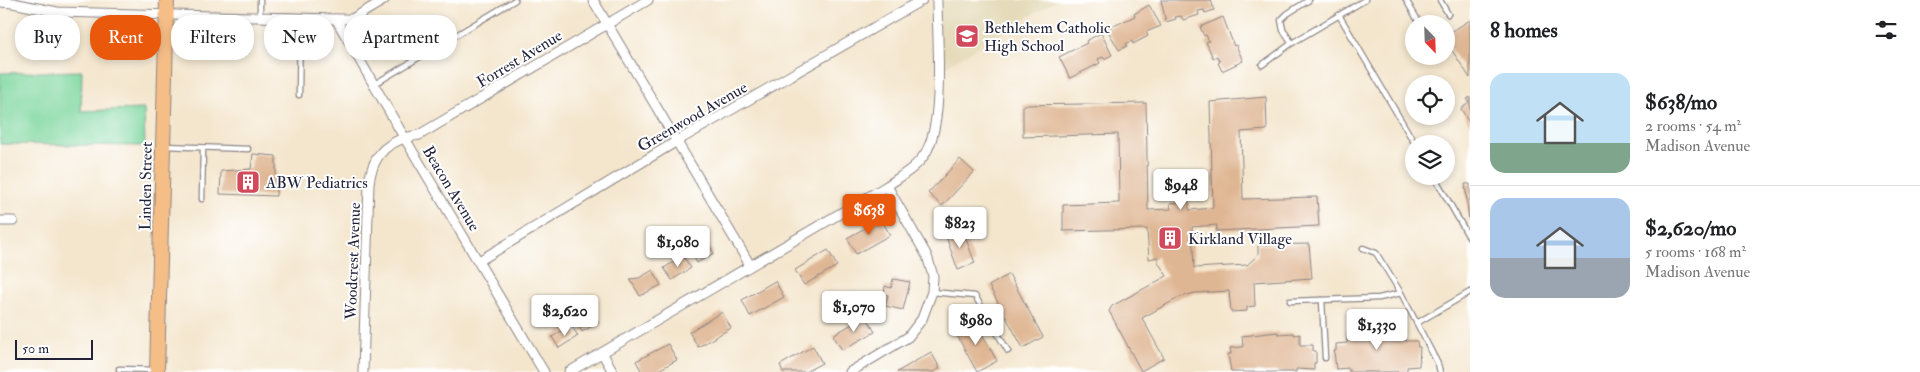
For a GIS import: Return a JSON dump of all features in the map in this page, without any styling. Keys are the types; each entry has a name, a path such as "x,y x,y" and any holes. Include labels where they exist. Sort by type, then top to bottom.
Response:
{"main road":[{"name":"Linden Street","path":"158,371 167,0"}],"street":[{"path":"336,19 352,19 384,0"},
{"path":"593,0 750,266"},
{"name":"Forrest Avenue","path":"404,137 419,135 648,0"},
{"name":"Greenwood Avenue","path":"479,261 677,141 922,0"},
{"path":"569,372 603,354 887,186 913,168 926,153 937,115 937,0"},
{"path":"0,2 57,12 264,18"},
{"name":"Beacon Avenue","path":"336,19 373,85 544,372"},
{"name":"Woodcrest Avenue","path":"364,372 371,168 382,151 404,137"},
{"path":"850,372 908,337 922,319 930,302 932,292 933,276 927,256 887,186"},
{"path":"0,221 14,221"},
{"path":"603,354 613,372"}],"lane":[{"path":"260,0 260,18"},
{"path":"373,85 515,0"},
{"path":"1292,43 1283,30 1281,20 1309,0"},
{"path":"1262,65 1292,43 1365,0"},
{"path":"1406,0 1415,15"},
{"path":"1440,0 1448,14"},
{"path":"1339,15 1410,135"},
{"path":"299,60 299,96"},
{"path":"163,146 248,150"},
{"path":"202,199 203,148"},
{"path":"1439,185 1470,238"},
{"path":"1363,248 1376,253 1401,293 1440,372"},
{"path":"932,292 975,296 1008,351"},
{"path":"1417,323 1470,292"},
{"path":"1290,302 1379,298 1401,293"},
{"path":"1322,300 1326,358"},
{"path":"119,368 158,371"}],"shaded area":[{"name":"Bethlehem Catholic High School","path":"935,0 1057,0 938,71"}],"green space":[{"path":"82,71 81,111 144,109 145,146 0,144 0,73"}],"building":[{"path":"1161,0 1211,0 1214,10 1205,13 1204,10 1198,11 1199,15 1183,20 1181,16 1175,17 1176,19 1166,22"},
{"path":"1149,5 1161,26 1146,32 1148,36 1133,44 1132,41 1119,50 1107,29 1135,16 1134,14"},
{"path":"1223,17 1234,46 1236,45 1243,61 1222,71 1217,56 1213,58 1206,42 1209,41 1206,35 1204,36 1200,27"},
{"path":"1470,20 1470,78 1455,55 1455,29"},
{"path":"1101,33 1112,55 1104,59 1103,57 1098,59 1100,63 1070,78 1059,57 1087,43 1086,41"},
{"name":"Kirkland Village","path":"1266,97 1267,130 1241,132 1243,199 1317,197 1319,226 1216,231 1217,225 1192,227 1194,268 1247,265 1258,255 1258,245 1309,244 1312,278 1254,282 1255,306 1247,307 1247,311 1231,312 1229,291 1195,293 1180,297 1142,318 1164,358 1141,371 1109,311 1112,306 1167,276 1158,262 1158,257 1149,259 1147,229 1063,231 1063,205 1119,203 1118,134 1023,137 1023,105 1146,103 1148,210 1171,209 1170,203 1189,202 1189,210 1213,208 1210,102"},
{"path":"1470,97 1470,124 1461,109 1469,102 1467,99"},
{"name":"ABW Pediatrics","path":"253,154 276,156 276,196 220,194 221,171 251,169"},
{"path":"960,159 974,172 942,206 928,193"},
{"path":"1465,184 1470,184 1470,220 1469,220"},
{"path":"881,219 890,235 856,254 847,238"},
{"path":"962,228 975,263 958,270 945,234"},
{"path":"706,240 714,253 697,263 690,250"},
{"path":"828,250 837,266 804,285 795,270"},
{"path":"683,256 691,268 672,280 664,268"},
{"path":"653,270 661,285 640,296 630,279 639,278"},
{"path":"1009,274 1043,337 1023,348 989,286"},
{"path":"893,279 910,282 903,310 885,306 888,295 884,294 885,286 891,288"},
{"path":"775,281 784,297 750,316 742,300"},
{"path":"592,309 599,322 582,332 575,319"},
{"path":"722,312 731,328 698,347 689,332"},
{"path":"866,316 875,332 842,350 833,335"},
{"path":"974,319 997,361 977,372 954,330"},
{"path":"1369,324 1381,324 1383,330 1399,328 1399,331 1404,330 1405,341 1417,341 1418,347 1420,347 1419,366 1407,367 1407,372 1349,372 1349,368 1336,369 1334,351 1336,351 1336,344 1347,343 1347,332 1370,331"},
{"path":"571,325 578,336 559,348 552,337"},
{"path":"1278,332 1278,334 1300,334 1300,345 1313,345 1313,351 1316,351 1314,370 1296,369 1296,372 1231,372 1228,354 1231,354 1230,348 1243,347 1242,336"},
{"path":"668,344 677,360 655,372 642,372 636,361"},
{"path":"813,346 822,363 805,372 783,372 780,365"},
{"path":"931,352 940,368 933,372 897,372"}],"place":[{"name":"Bethlehem Catholic High School","path":"967,36"},
{"name":"ABW Pediatrics","path":"248,182"},
{"name":"Kirkland Village","path":"1170,238"}]}
